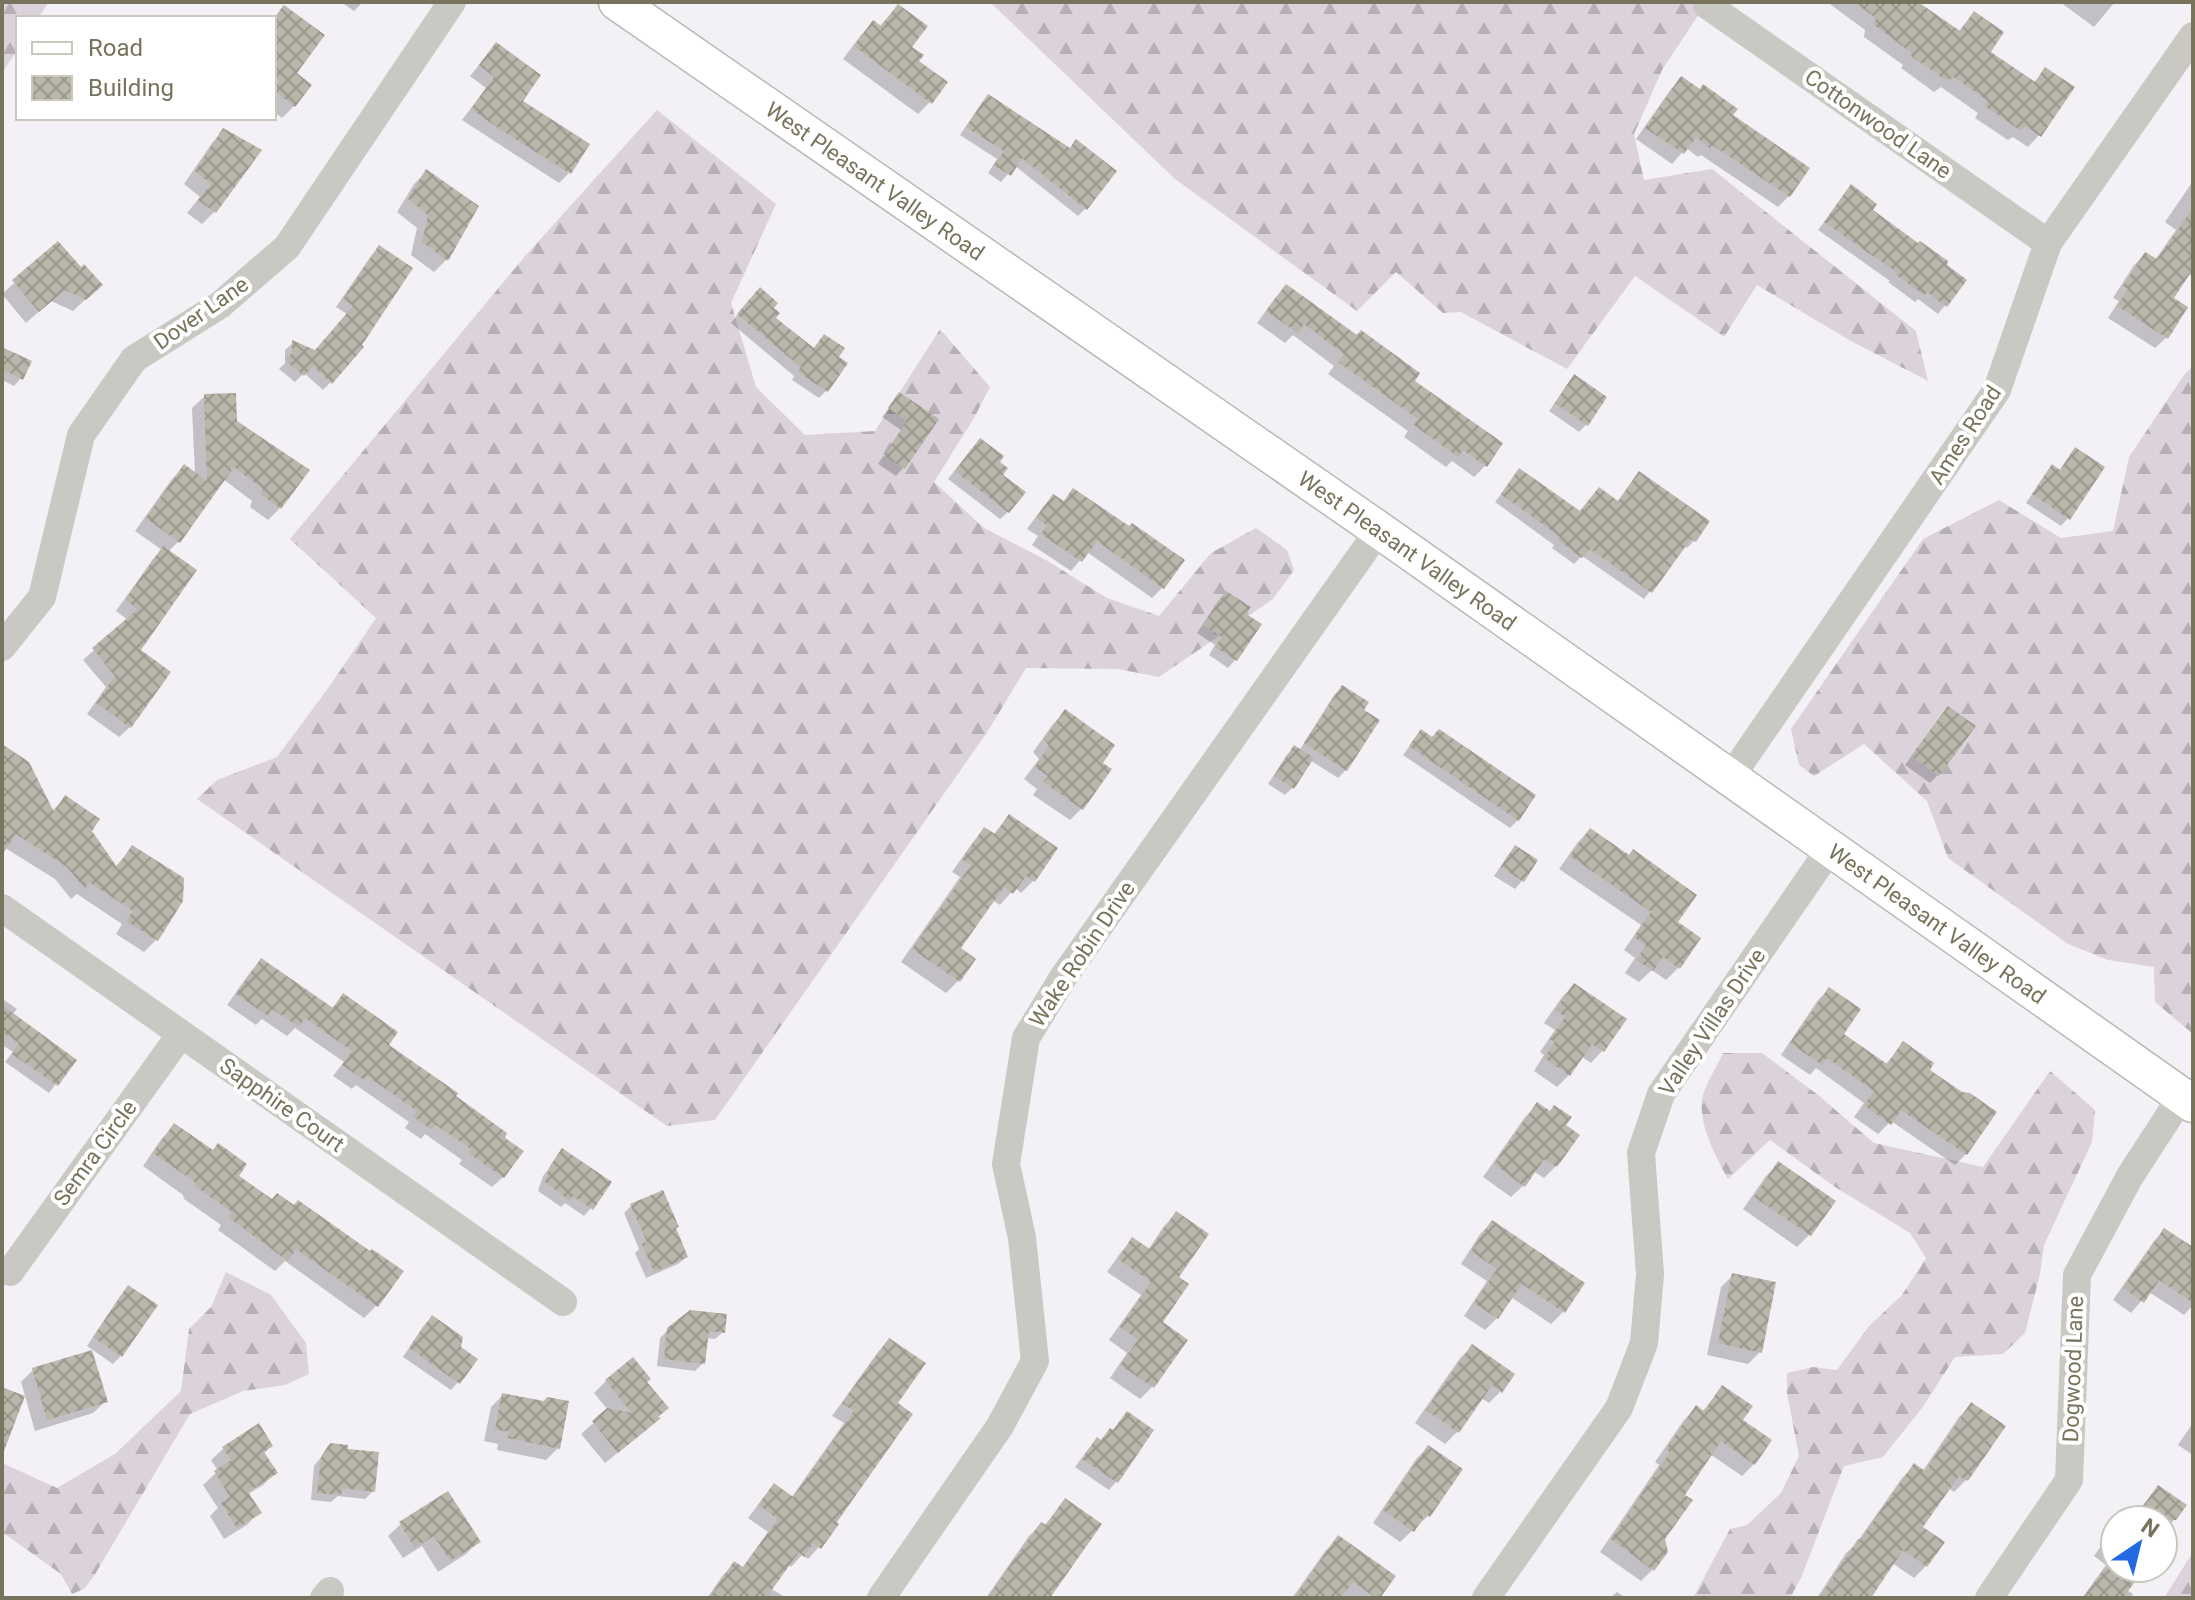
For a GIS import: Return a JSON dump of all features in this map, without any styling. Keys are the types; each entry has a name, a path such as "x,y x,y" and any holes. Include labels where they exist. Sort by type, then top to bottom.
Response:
{"main road":[{"name":"West Pleasant Valley Road","path":"617,2 1379,530 2187,1100"}],"street":[{"name":"Dover Lane","path":"2,647 42,597 81,435 116,384 134,359 220,305 287,247 452,2"},
{"name":"Cottonwood Lane","path":"1707,5 2048,243"},
{"name":"Ames Road","path":"1730,778 1997,390 2048,243 2193,36"},
{"name":"Wake Robin Drive","path":"881,1598 1000,1426 1035,1361 1022,1238 1006,1164 1026,1038 1064,976 1379,530"},
{"name":"Valley Villas Drive","path":"1486,1598 1619,1408 1644,1343 1650,1274 1641,1153 1661,1094 1830,849"},
{"name":"Sapphire Court","path":"2,908 563,1302"},
{"name":"Semra Circle","path":"10,1272 181,1034"},
{"name":"Dogwood Lane","path":"1989,1598 2069,1480 2077,1275 2130,1176 2187,1100"}],"green space":[{"path":"2,2 45,2 47,5 39,16 16,16 16,52 2,73"},
{"path":"990,2 1707,2 1662,70 1634,134 1644,180 1712,169 1916,331 1928,381 1849,340 1757,285 1724,337 1635,276 1567,369 1461,312 1443,313 1396,272 1357,311 1175,179"},
{"path":"657,110 776,204 731,303 756,387 805,435 875,431 940,329 990,387 934,482 984,528 1046,560 1107,598 1159,616 1211,553 1256,528 1287,550 1294,570 1273,599 1159,677 1118,669 1026,668 988,731 715,1120 667,1126 197,799 217,780 277,757 376,618 290,539 526,255"},
{"path":"2193,366 2193,1034 2155,1002 2154,967 2108,960 2068,944 1948,858 1927,801 1864,744 1814,776 1799,765 1791,729 1923,539 1999,500 2061,538 2113,531 2129,457"},
{"path":"1723,1053 1762,1053 1874,1143 1983,1167 2050,1071 2095,1110 2092,1142 2044,1245 2025,1333 2003,1354 1955,1357 1922,1408 1883,1457 1844,1466 1801,1578 1790,1598 1693,1598 1730,1529 1747,1525 1781,1493 1799,1456 1787,1393 1787,1373 1813,1367 1837,1370 1869,1326 1902,1295 1926,1258 1910,1233 1835,1187 1770,1140 1728,1179 1709,1141 1702,1110 1705,1089"},
{"path":"226,1272 271,1295 306,1343 309,1374 285,1385 243,1391 190,1414 94,1576 84,1589 72,1594 61,1574 2,1532 2,1463 57,1488 115,1454 181,1391 189,1329 211,1307"},
{"path":"2193,1552 2193,1598 2164,1598 2173,1584 2179,1584 2179,1574"}],"building":[{"path":"1854,2 1918,2 1960,31 1974,11 2004,32 1991,52 2035,82 2045,67 2075,87 2041,137 2026,126 2020,130 1985,106 1988,101 1954,77 1947,81 1911,56 1912,53 1874,25 1876,18"},
{"path":"898,4 928,26 912,47 924,55 919,61 948,82 932,104 854,46 873,20 881,26"},
{"path":"284,5 325,35 297,73 312,85 295,107 276,92 279,80 276,78 276,16"},
{"path":"496,42 541,75 523,101 590,144 571,174 471,109 494,77 479,65"},
{"path":"1681,76 1700,89 1703,84 1738,109 1733,115 1810,168 1790,197 1696,137 1684,154 1645,128"},
{"path":"988,94 1070,148 1076,139 1117,171 1087,210 1022,158 1011,176 994,165 1004,151 966,127"},
{"path":"223,128 262,150 216,213 198,200 211,184 195,171"},
{"path":"426,169 479,206 448,261 422,242 428,215 408,199"},
{"path":"1851,184 1877,204 1873,210 1948,261 1947,265 1967,280 1947,307 1927,292 1924,295 1824,222"},
{"path":"2193,208 2193,269 2174,298 2188,307 2168,339 2117,306 2128,289 2123,286 2145,252 2157,259"},
{"path":"58,241 81,267 84,264 103,285 86,300 65,290 39,312 12,280"},
{"path":"379,245 413,268 362,345 364,347 332,384 313,366 304,376 285,360 292,353 292,340 315,350 353,306 343,299"},
{"path":"1286,284 1357,335 1361,330 1420,373 1415,381 1503,443 1487,467 1463,450 1458,457 1414,425 1418,419 1338,362 1344,354 1304,324 1298,333 1266,311"},
{"path":"760,287 778,303 774,308 780,313 776,318 814,348 824,334 845,348 839,357 848,363 828,392 798,372 801,367 737,314"},
{"path":"2,347 32,361 23,380 2,369"},
{"path":"1574,374 1607,397 1588,426 1555,403"},
{"path":"899,392 939,419 905,469 884,456 907,421 888,408"},
{"path":"236,393 237,421 310,470 281,509 261,494 263,489 234,467 180,543 146,518 184,464 207,481 204,394"},
{"path":"980,438 1004,456 1000,462 1008,468 1003,475 1026,492 1009,513 955,471"},
{"path":"2075,447 2105,467 2070,520 2032,494 2052,464 2060,470"},
{"path":"1519,468 1580,511 1599,487 1618,501 1639,471 1710,521 1696,542 1691,539 1652,593 1590,549 1582,558 1558,540 1560,537 1501,494"},
{"path":"1073,488 1129,526 1132,523 1185,560 1164,589 1097,541 1082,562 1041,534 1047,525 1036,518 1053,494 1064,501"},
{"path":"163,546 197,570 141,650 171,672 131,728 96,703 115,676 92,648 138,609 125,600"},
{"path":"1226,591 1251,607 1246,614 1262,624 1237,661 1215,647 1222,637 1203,625"},
{"path":"1342,685 1369,702 1364,710 1380,720 1347,771 1304,743"},
{"path":"1948,706 1976,726 1939,776 1911,756"},
{"path":"1065,709 1115,745 1103,763 1112,769 1083,810 1043,782 1048,776 1035,767 1049,746 1044,739"},
{"path":"1421,729 1432,737 1439,729 1536,795 1519,821 1409,746"},
{"path":"2,744 29,762 54,812 65,795 100,819 92,831 117,867 132,845 184,878 183,901 158,941 126,921 133,911 89,882 85,889 67,867 16,834 2,855"},
{"path":"1294,745 1314,758 1294,789 1274,776"},
{"path":"1009,814 1058,848 1035,882 1026,876 1013,894 1004,887 961,948 976,959 960,982 912,949 971,865 962,859 984,827 995,834"},
{"path":"1590,828 1629,855 1633,849 1697,895 1678,922 1701,938 1680,969 1663,957 1653,971 1636,960 1646,946 1634,937 1651,912 1570,856"},
{"path":"1515,845 1538,860 1524,882 1501,867"},
{"path":"261,958 333,1008 343,993 398,1032 389,1045 458,1093 456,1096 507,1133 505,1138 524,1151 504,1178 468,1153 471,1149 436,1125 432,1130 414,1117 417,1111 367,1076 364,1080 342,1065 352,1051 305,1018 299,1027 272,1009 268,1016 236,994"},
{"path":"1574,983 1627,1019 1604,1052 1592,1044 1570,1076 1544,1058 1555,1042 1550,1039 1565,1017 1555,1010"},
{"path":"1829,987 1861,1009 1844,1034 1887,1064 1903,1041 1934,1063 1930,1070 1997,1112 1967,1155 1901,1110 1891,1125 1864,1105 1874,1091 1827,1058 1822,1065 1790,1043"},
{"path":"2,1005 77,1060 58,1086 12,1054 19,1043 2,1032"},
{"path":"1537,1102 1550,1111 1554,1105 1572,1117 1566,1125 1580,1135 1557,1167 1544,1159 1525,1187 1494,1164"},
{"path":"174,1123 213,1150 218,1143 247,1164 239,1176 272,1199 277,1193 294,1205 298,1200 404,1271 378,1307 296,1249 288,1261 228,1217 232,1212 196,1187 195,1182 153,1153"},
{"path":"562,1148 612,1182 593,1210 573,1196 570,1201 545,1182 550,1166"},
{"path":"1778,1161 1836,1201 1811,1236 1754,1197"},
{"path":"663,1190 688,1257 654,1272 642,1244 647,1242 630,1204"},
{"path":"1176,1211 1209,1234 1179,1277 1189,1284 1163,1322 1188,1340 1154,1388 1120,1365 1138,1340 1120,1327 1151,1282 1118,1259 1132,1237 1150,1249"},
{"path":"1492,1220 1585,1283 1565,1313 1522,1284 1498,1319 1474,1303 1497,1269 1471,1251"},
{"path":"2164,1228 2193,1247 2193,1303 2159,1280 2144,1303 2123,1288"},
{"path":"1732,1273 1776,1282 1762,1353 1718,1343"},
{"path":"128,1285 158,1305 122,1357 93,1337"},
{"path":"690,1310 727,1314 725,1333 709,1331 705,1364 664,1359 667,1328"},
{"path":"432,1315 463,1337 461,1347 478,1359 460,1384 409,1348"},
{"path":"889,1338 926,1363 898,1403 913,1414 837,1522 839,1524 821,1549 813,1543 804,1557 799,1552 766,1598 709,1598 734,1561 743,1567 778,1519 758,1505 774,1483 793,1497 854,1411 842,1403"},
{"path":"1472,1344 1515,1374 1502,1393 1492,1385 1459,1433 1426,1410"},
{"path":"92,1350 108,1402 47,1420 32,1368"},
{"path":"633,1357 651,1379 647,1382 669,1408 618,1453 592,1421 607,1408 632,1413 605,1380"},
{"path":"1722,1385 1753,1406 1743,1420 1772,1440 1755,1465 1721,1441 1685,1495 1693,1500 1665,1539 1668,1552 1654,1571 1611,1539 1670,1452 1666,1449 1696,1405 1704,1411"},
{"path":"2,1387 25,1396 4,1451 2,1451"},
{"path":"502,1393 544,1401 547,1397 569,1401 560,1449 508,1438 509,1432 495,1429"},
{"path":"1971,1402 2006,1426 1968,1481 1959,1476 1923,1527 1945,1542 1927,1567 1903,1550 1871,1598 1819,1598 1914,1463 1925,1471"},
{"path":"1127,1411 1154,1430 1118,1483 1082,1459 1097,1437 1101,1440 1110,1428 1113,1430"},
{"path":"259,1423 273,1446 264,1452 278,1473 248,1492 262,1513 237,1528 221,1503 230,1497 214,1471 231,1460 222,1447"},
{"path":"330,1443 348,1445 348,1449 379,1452 375,1492 342,1488 341,1495 317,1493 321,1457"},
{"path":"1428,1445 1463,1469 1430,1517 1426,1514 1414,1532 1383,1510"},
{"path":"2158,1485 2187,1505 2179,1516 2179,1504 2144,1504"},
{"path":"448,1491 481,1542 450,1561 434,1536 415,1548 399,1522"},
{"path":"1065,1498 1102,1524 1050,1598 987,1598 1041,1522 1046,1525"},
{"path":"1338,1535 1396,1576 1380,1598 1353,1582 1341,1598 1294,1598"},
{"path":"2099,1576 2099,1584 2133,1584 2123,1598 2083,1598"}]}
